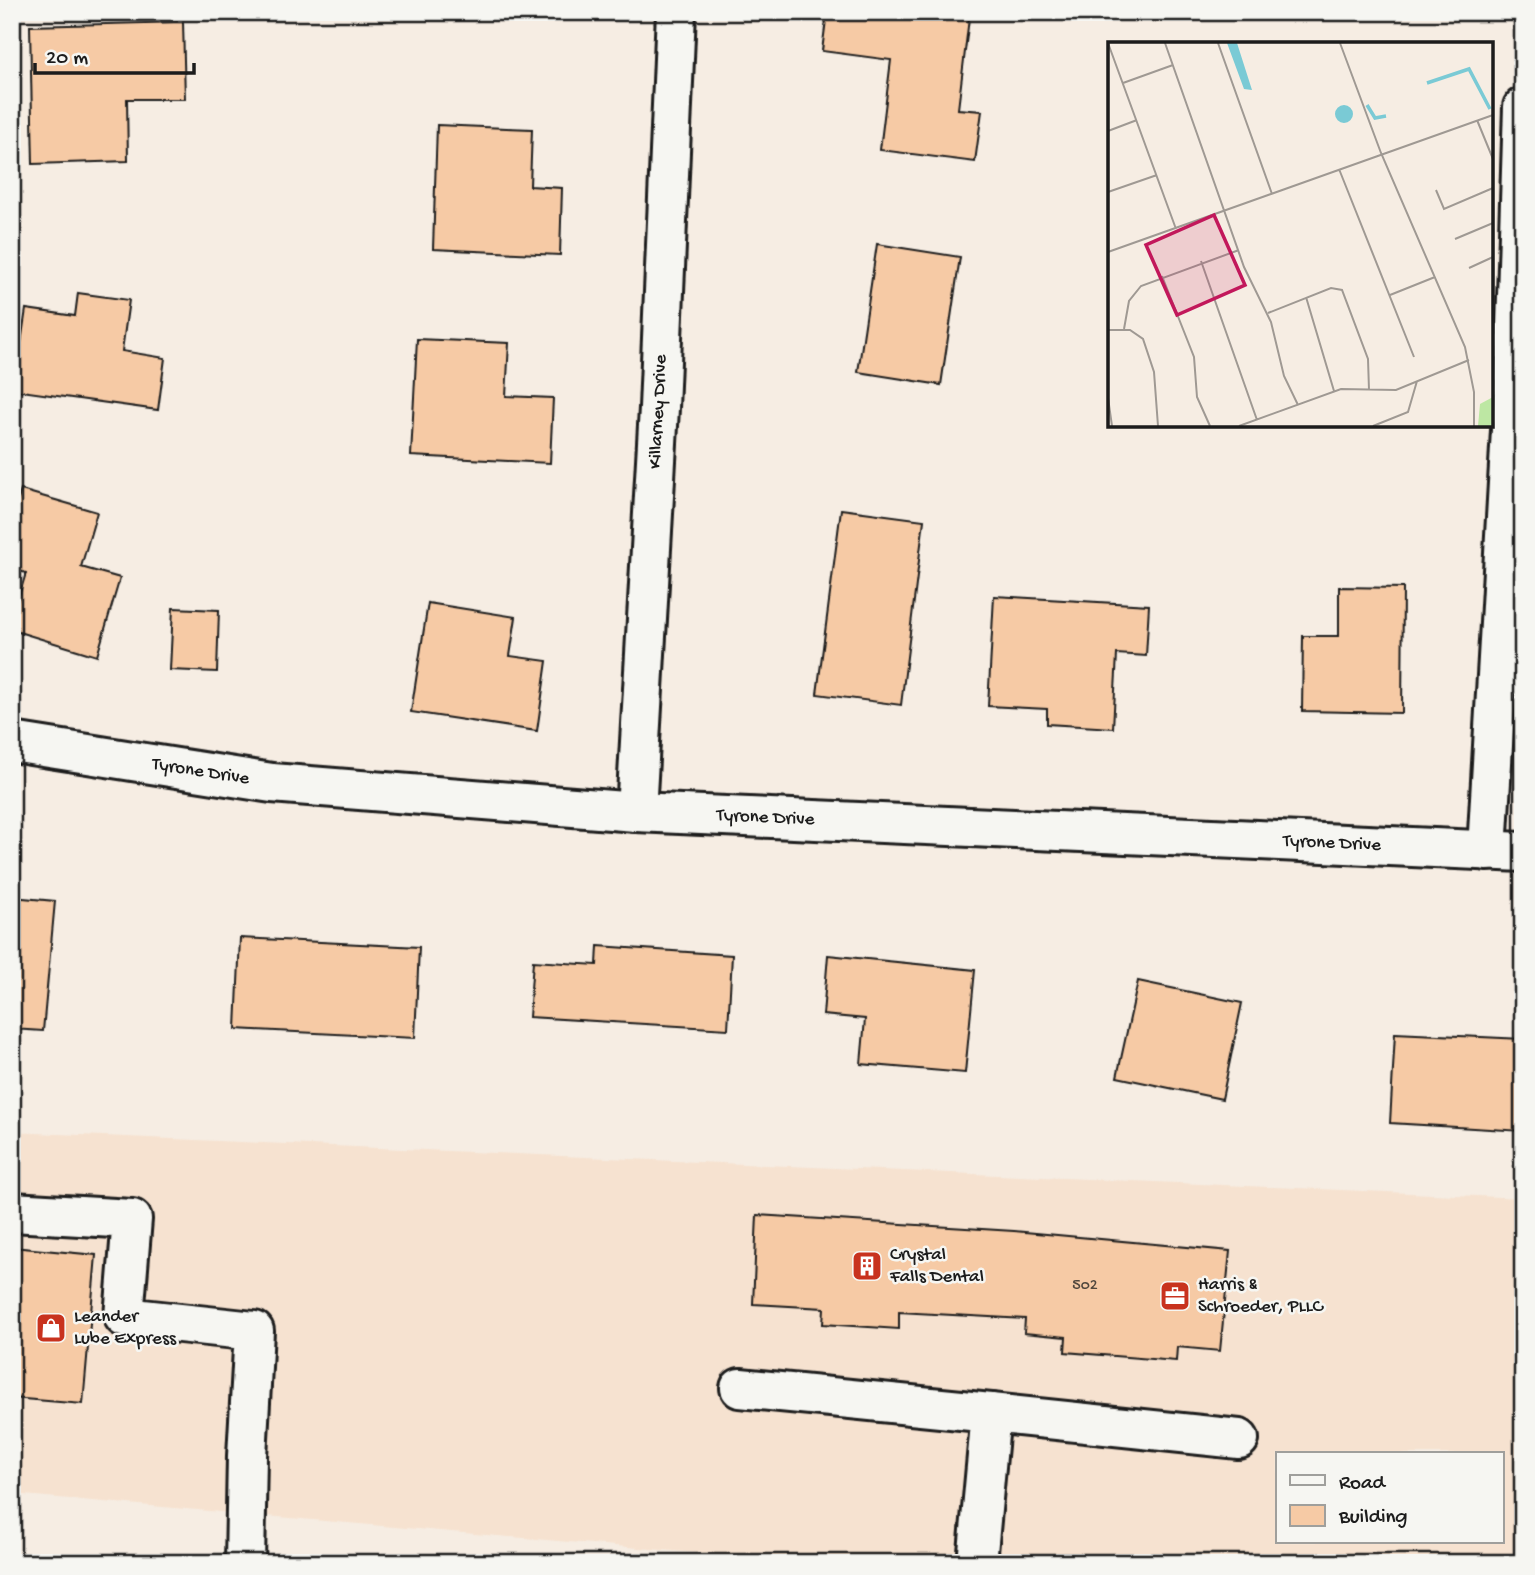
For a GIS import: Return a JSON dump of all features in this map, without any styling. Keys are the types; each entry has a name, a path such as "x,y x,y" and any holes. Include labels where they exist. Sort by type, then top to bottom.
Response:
{"street":[{"name":"Killarney Drive","path":"636,812 660,394 676,12"},
{"path":"1505,852 1514,360 1523,107"},
{"name":"Tyrone Drive","path":"12,741 272,783 636,812 1505,852"},
{"path":"12,1212 132,1219 124,1317 254,1331 247,1455 245,1563"},
{"path":"740,1388 1239,1439"},
{"path":"977,1563 991,1413"}],"shaded area":[{"path":"12,1132 1523,1198 1523,1563 812,1563 12,1494"}],"building":[{"path":"827,12 923,12 969,18 958,109 982,111 975,162 880,150 891,60 822,51"},
{"path":"183,22 185,99 127,99 128,161 33,164 30,26"},
{"path":"437,125 532,129 530,186 562,188 560,255 433,249"},
{"path":"877,244 960,257 941,385 858,372"},
{"path":"78,293 129,300 122,351 165,358 158,410 14,390 26,309 75,316"},
{"path":"417,339 509,343 506,396 553,398 550,463 411,456"},
{"path":"21,490 97,512 81,567 120,578 97,656 12,630 12,619 26,573 12,569 12,520"},
{"path":"841,509 924,520 901,705 817,694"},
{"path":"1339,587 1403,588 1402,713 1302,711 1303,636 1339,636"},
{"path":"994,596 1149,605 1146,656 1117,654 1113,728 1047,724 1047,709 988,706"},
{"path":"428,603 516,617 510,656 547,661 537,731 411,712"},
{"path":"173,608 219,610 217,672 170,670"},
{"path":"12,897 55,901 43,1031 12,1029"},
{"path":"240,938 419,947 415,1038 236,1029"},
{"path":"598,946 732,955 728,1029 529,1017 533,961 597,965"},
{"path":"828,955 975,970 965,1073 861,1064 865,1019 823,1015"},
{"path":"1138,981 1242,1003 1222,1099 1117,1077"},
{"path":"1395,1033 1523,1039 1523,1131 1390,1123"},
{"path":"757,1215 1014,1231 1230,1251 1220,1351 1177,1347 1176,1361 1065,1352 1066,1337 1024,1333 1025,1319 899,1312 899,1329 823,1324 824,1308 753,1304"},
{"name":"Leander Lube Express","path":"12,1247 96,1255 83,1404 12,1398"}],"place":[{"name":"Crystal Falls Dental","path":"867,1266"},
{"name":"Harris & Schroeder, PLLC","path":"1175,1296"},
{"name":"Leander Lube Express","path":"51,1328"}]}
